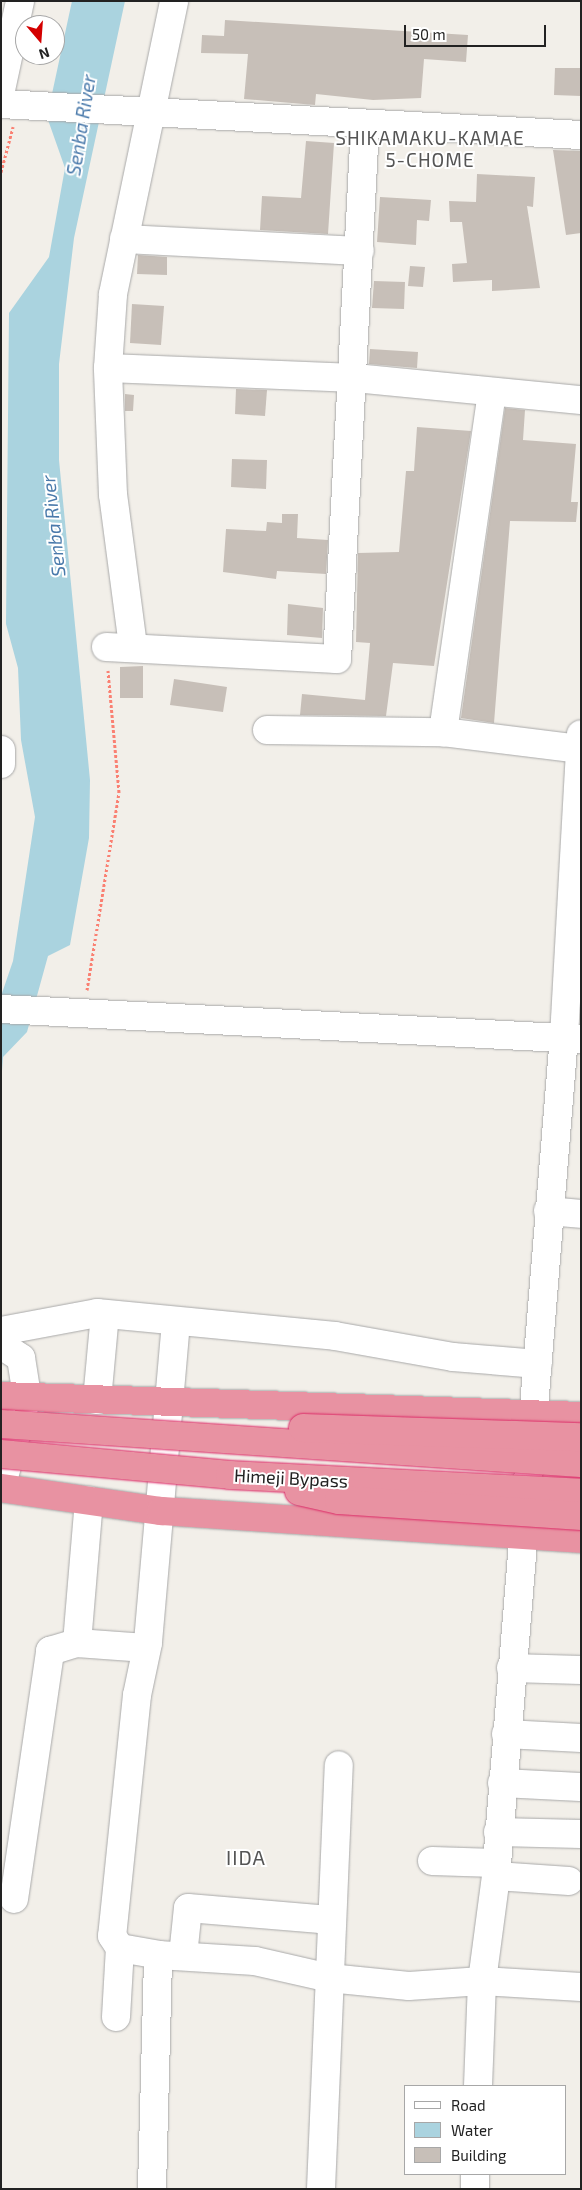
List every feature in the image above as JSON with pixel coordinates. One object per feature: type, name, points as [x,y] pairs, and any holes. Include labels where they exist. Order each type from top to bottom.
[{"type":"highway","points":[[14,1396],[581,1416]]},
{"type":"highway","name":"Himeji Bypass","points":[[1,1424],[581,1463]]},
{"type":"highway","points":[[37,1427],[279,1427],[581,1437]]},
{"type":"highway","name":"Himeji Bypass","points":[[1,1454],[230,1474],[581,1493]]},
{"type":"highway","points":[[230,1474],[339,1500],[581,1516]]},
{"type":"highway","points":[[1,1488],[161,1511],[522,1537],[581,1539]]},
{"type":"street","points":[[20,1],[7,100],[149,115],[581,136]]},
{"type":"street","points":[[133,646],[113,495],[108,368],[113,294],[174,1]]},
{"type":"street","points":[[106,647],[133,646],[337,660],[354,378],[365,126]]},
{"type":"street","points":[[124,238],[360,251]]},
{"type":"street","points":[[108,368],[354,378],[581,400]]},
{"type":"street","points":[[443,732],[492,392]]},
{"type":"street","points":[[267,730],[443,732],[580,742],[579,867],[573,1038],[548,1211],[538,1364],[511,1668],[496,1870],[482,1981],[478,2085]]},
{"type":"street","points":[[1,750],[1,764]]},
{"type":"street","points":[[1,1009],[573,1038]]},
{"type":"street","points":[[548,1211],[581,1214]]},
{"type":"street","points":[[1,1331],[105,1314],[335,1336],[453,1357],[538,1364]]},
{"type":"street","points":[[97,1400],[105,1314]]},
{"type":"street","points":[[116,2018],[120,1948],[112,1936],[137,1695],[146,1648],[161,1511],[176,1322]]},
{"type":"street","points":[[1,1345],[21,1358],[1,1488]]},
{"type":"street","points":[[77,1643],[88,1501]]},
{"type":"street","points":[[14,1899],[50,1650],[77,1643],[146,1648]]},
{"type":"street","points":[[511,1668],[581,1670]]},
{"type":"street","points":[[506,1734],[581,1738]]},
{"type":"street","points":[[321,2189],[339,1765]]},
{"type":"street","points":[[502,1783],[580,1787]]},
{"type":"street","points":[[498,1832],[581,1834]]},
{"type":"street","points":[[432,1861],[570,1881]]},
{"type":"street","points":[[152,2189],[170,1956],[188,1908],[318,1919]]},
{"type":"street","points":[[120,1948],[170,1956],[255,1961],[329,1978],[409,1986],[482,1981],[581,1987]]},
{"type":"street","points":[[475,2189],[476,2175]]},
{"type":"path","points":[[1,172],[7,100]]},
{"type":"path","points":[[82,1013],[119,792],[106,647]]},
{"type":"water","name":"Senba River","points":[[72,1],[125,1],[74,238],[59,364],[59,460],[90,780],[89,838],[70,945],[48,956],[27,1032],[3,1057],[1,1085],[1,996],[13,961],[35,817],[21,740],[18,668],[6,624],[9,313],[49,257],[65,168],[47,117],[58,65],[65,65],[65,33]]},
{"type":"building","points":[[225,20],[468,35],[466,62],[424,59],[421,98],[373,100],[316,94],[315,105],[244,99],[248,54],[201,53],[202,35],[224,36]]},
{"type":"building","points":[[555,68],[581,68],[581,96],[554,95]]},
{"type":"building","points":[[306,141],[334,143],[328,234],[260,230],[262,196],[301,198]]},
{"type":"building","points":[[553,150],[581,151],[581,233],[566,235]]},
{"type":"building","points":[[477,174],[535,177],[533,207],[527,206],[540,288],[492,291],[492,280],[453,282],[452,264],[467,263],[462,222],[450,222],[449,201],[476,202]]},
{"type":"building","points":[[380,197],[431,200],[429,221],[417,220],[416,245],[377,242]]},
{"type":"building","points":[[138,255],[167,257],[167,275],[137,274]]},
{"type":"building","points":[[410,266],[425,267],[423,287],[408,286]]},
{"type":"building","points":[[374,281],[405,282],[404,309],[372,308]]},
{"type":"building","points":[[132,304],[164,306],[161,345],[130,343]]},
{"type":"building","points":[[370,349],[418,352],[417,368],[369,364]]},
{"type":"building","points":[[236,389],[267,390],[265,416],[235,414]]},
{"type":"building","points":[[125,394],[134,395],[133,411],[125,411]]},
{"type":"building","points":[[505,408],[525,410],[523,440],[576,444],[571,502],[578,502],[576,522],[510,521],[494,723],[461,718]]},
{"type":"building","points":[[417,427],[471,431],[434,666],[393,663],[386,716],[300,715],[302,694],[365,700],[370,643],[356,642],[358,553],[399,552],[406,471],[414,471]]},
{"type":"building","points":[[232,459],[267,460],[266,489],[231,487]]},
{"type":"building","points":[[282,514],[298,514],[297,538],[328,540],[326,574],[277,571],[276,579],[223,572],[226,529],[266,531],[267,522],[282,523]]},
{"type":"building","points":[[288,604],[323,608],[322,638],[287,635]]},
{"type":"building","points":[[143,666],[143,698],[120,698],[120,667]]},
{"type":"building","points":[[174,679],[227,687],[223,712],[170,705]]},
{"type":"district","name":"SHIKAMAKU-KAMAE 5-CHOME","points":[[430,149]]},
{"type":"district","name":"IIDA","points":[[246,1857]]}]
